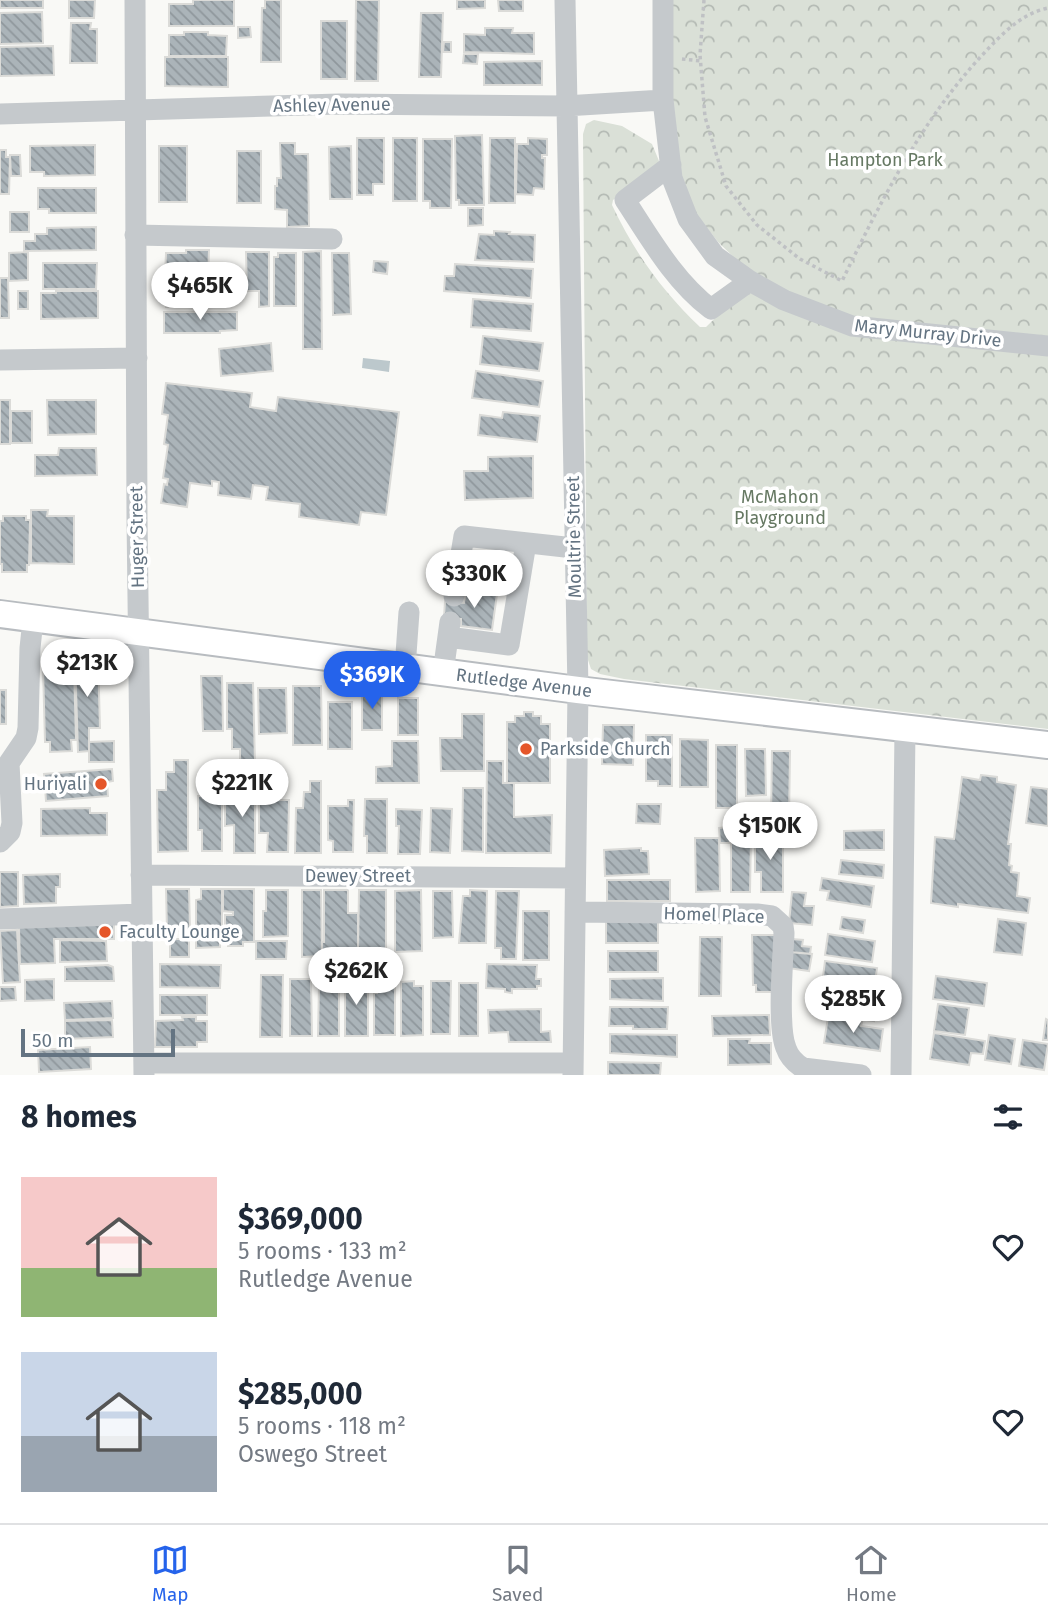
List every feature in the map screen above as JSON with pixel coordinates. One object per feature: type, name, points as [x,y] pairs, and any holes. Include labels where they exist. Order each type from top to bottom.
[{"type":"main road","name":"Rutledge Avenue","points":[[0,614],[578,690],[1048,745]]},
{"type":"street","name":"Huger Street","points":[[135,0],[138,633],[144,1069]]},
{"type":"street","name":"Moultrie Street","points":[[565,0],[578,690],[573,1069]]},
{"type":"street","name":"Mary Murray Drive","points":[[663,0],[663,100],[672,178],[688,219],[715,256],[783,300],[852,327],[1048,346]]},
{"type":"street","name":"Ashley Avenue","points":[[0,114],[339,104],[565,106],[663,100]]},
{"type":"street","points":[[671,165],[625,200],[653,243],[678,278],[711,309],[750,281]]},
{"type":"street","points":[[135,235],[332,239]]},
{"type":"street","points":[[0,360],[137,358]]},
{"type":"street","points":[[454,596],[464,536],[574,548]]},
{"type":"street","points":[[443,673],[449,629],[509,645],[526,543]]},
{"type":"street","points":[[405,668],[410,612]]},
{"type":"street","points":[[0,842],[10,832],[12,823],[9,763],[26,738],[28,728],[33,620]]},
{"type":"street","points":[[901,1075],[905,729]]},
{"type":"street","name":"Dewey Street","points":[[141,875],[575,878]]},
{"type":"street","name":"Homel Place","points":[[575,912],[772,916],[783,926],[784,933],[782,1032],[786,1048],[796,1064],[803,1068],[861,1075]]},
{"type":"street","points":[[0,919],[142,914]]},
{"type":"street","points":[[144,1069],[573,1069]]},
{"type":"path","points":[[704,0],[701,61],[705,117],[726,186],[757,225],[800,259],[842,281],[880,203],[918,137],[959,79],[1005,31],[1036,10],[1048,8]]},
{"type":"path","points":[[674,58],[701,61]]},
{"type":"green space","name":"Hampton Park","points":[[670,0],[1048,0],[1048,338],[853,318],[815,307],[745,268],[718,242],[697,215],[682,180],[670,100]]},
{"type":"green space","name":"McMahon Playground","points":[[594,120],[622,126],[652,144],[659,161],[655,172],[613,200],[612,205],[650,270],[700,327],[706,327],[740,294],[752,293],[813,321],[1048,352],[1048,729],[624,679],[600,674],[591,669],[587,657],[583,134],[586,124]]},
{"type":"water","points":[[363,358],[390,361],[389,372],[362,368]]},
{"type":"building","points":[[0,0],[43,0],[43,8],[0,8]]},
{"type":"building","points":[[69,0],[95,0],[94,18],[69,18]]},
{"type":"building","points":[[193,0],[234,0],[234,26],[169,26],[169,4],[193,4]]},
{"type":"building","points":[[265,0],[281,0],[281,62],[261,62],[262,8],[265,8]]},
{"type":"building","points":[[356,0],[379,0],[378,81],[355,81]]},
{"type":"building","points":[[457,0],[485,0],[485,8],[457,9]]},
{"type":"building","points":[[498,0],[523,0],[523,11],[499,11]]},
{"type":"building","points":[[42,12],[43,43],[0,44],[0,13]]},
{"type":"building","points":[[421,13],[443,13],[441,77],[419,77]]},
{"type":"building","points":[[321,21],[347,21],[347,79],[321,79]]},
{"type":"building","points":[[71,23],[91,23],[90,29],[97,29],[97,63],[70,63]]},
{"type":"building","points":[[238,27],[250,27],[251,37],[238,38]]},
{"type":"building","points":[[485,28],[513,28],[512,33],[534,33],[534,54],[464,52],[464,34],[485,35]]},
{"type":"building","points":[[184,32],[208,32],[208,35],[227,36],[226,56],[169,56],[169,35],[184,35]]},
{"type":"building","points":[[444,42],[451,42],[451,52],[443,52]]},
{"type":"building","points":[[53,46],[54,75],[0,76],[0,47]]},
{"type":"building","points":[[464,54],[478,54],[477,64],[463,63]]},
{"type":"building","points":[[165,57],[228,57],[228,87],[165,86]]},
{"type":"building","points":[[542,61],[542,85],[484,85],[484,62]]},
{"type":"building","points":[[482,135],[484,205],[459,205],[459,200],[456,200],[455,136]]},
{"type":"building","points":[[357,138],[384,138],[384,184],[373,184],[373,195],[357,195]]},
{"type":"building","points":[[393,138],[417,138],[417,201],[393,201]]},
{"type":"building","points":[[490,138],[515,138],[515,203],[489,203]]},
{"type":"building","points":[[528,138],[547,139],[547,155],[542,155],[542,158],[545,158],[544,189],[534,188],[533,195],[516,194],[517,144],[528,144]]},
{"type":"building","points":[[423,139],[452,139],[451,208],[430,208],[430,201],[423,201]]},
{"type":"building","points":[[280,143],[295,143],[295,154],[308,154],[309,226],[287,227],[287,210],[275,209],[275,186],[277,178],[281,178]]},
{"type":"building","points":[[95,145],[95,175],[44,176],[44,172],[30,172],[30,146]]},
{"type":"building","points":[[159,146],[187,146],[187,202],[159,202]]},
{"type":"building","points":[[351,146],[352,199],[330,199],[329,147]]},
{"type":"building","points":[[0,150],[6,150],[6,157],[10,157],[9,194],[0,194]]},
{"type":"building","points":[[237,151],[261,151],[261,203],[237,203]]},
{"type":"building","points":[[10,155],[20,155],[21,176],[11,176]]},
{"type":"building","points":[[38,188],[96,188],[96,213],[49,213],[49,209],[38,209]]},
{"type":"building","points":[[468,208],[483,208],[483,225],[468,226]]},
{"type":"building","points":[[10,212],[29,212],[29,232],[10,232]]},
{"type":"building","points":[[96,227],[96,250],[24,251],[24,241],[35,241],[35,234],[47,234],[47,228]]},
{"type":"building","points":[[494,231],[535,235],[534,262],[475,260],[479,234],[494,235]]},
{"type":"building","points":[[186,250],[209,250],[208,277],[165,277],[166,253],[186,253]]},
{"type":"building","points":[[321,251],[322,349],[303,349],[303,252]]},
{"type":"building","points":[[28,252],[28,280],[9,281],[9,253]]},
{"type":"building","points":[[246,252],[269,252],[269,306],[259,307],[259,291],[247,291]]},
{"type":"building","points":[[278,253],[296,253],[296,306],[274,306],[274,257],[278,257]]},
{"type":"building","points":[[332,253],[349,253],[351,314],[333,315]]},
{"type":"building","points":[[374,261],[388,262],[387,274],[373,272]]},
{"type":"building","points":[[43,263],[97,263],[96,289],[43,289]]},
{"type":"building","points":[[455,264],[533,269],[531,298],[444,291],[445,276],[454,276]]},
{"type":"building","points":[[0,278],[8,278],[9,318],[0,318]]},
{"type":"building","points":[[220,282],[220,306],[166,307],[166,286]]},
{"type":"building","points":[[18,291],[28,291],[28,309],[18,309]]},
{"type":"building","points":[[98,291],[98,318],[41,319],[41,293]]},
{"type":"building","points":[[473,299],[533,304],[531,331],[471,327]]},
{"type":"building","points":[[164,312],[237,312],[237,330],[220,333],[164,333]]},
{"type":"building","points":[[483,336],[543,343],[539,371],[480,364]]},
{"type":"building","points":[[271,343],[273,371],[221,376],[219,349]]},
{"type":"building","points":[[476,371],[543,381],[539,407],[472,398]]},
{"type":"building","points":[[166,383],[252,393],[250,407],[276,411],[278,397],[399,412],[386,515],[361,512],[359,525],[299,517],[300,504],[266,500],[268,487],[253,485],[251,499],[218,495],[219,482],[212,481],[212,486],[190,483],[187,507],[161,503],[164,484],[167,485],[168,479],[163,478],[168,445],[164,444],[168,415],[162,414]]},
{"type":"building","points":[[0,400],[10,400],[10,444],[0,444]]},
{"type":"building","points":[[47,400],[96,400],[96,434],[48,435]]},
{"type":"building","points":[[11,411],[32,411],[32,443],[11,443]]},
{"type":"building","points":[[503,412],[540,416],[537,442],[478,435],[480,415],[502,418]]},
{"type":"building","points":[[59,448],[96,448],[97,475],[35,476],[35,455],[58,455]]},
{"type":"building","points":[[533,456],[533,498],[465,500],[464,471],[488,471],[488,457]]},
{"type":"building","points":[[31,510],[48,510],[47,516],[74,516],[74,564],[31,563]]},
{"type":"building","points":[[3,516],[26,516],[26,520],[30,520],[27,572],[2,572],[0,521],[3,521]]},
{"type":"building","points":[[438,571],[446,572],[446,582],[437,582]]},
{"type":"building","points":[[466,590],[497,594],[492,630],[461,626],[461,619],[444,617],[445,601],[464,603]]},
{"type":"building","points":[[98,657],[100,728],[89,728],[89,751],[78,752],[75,658]]},
{"type":"building","points":[[74,667],[76,740],[71,740],[72,751],[50,752],[50,742],[45,742],[43,668]]},
{"type":"building","points":[[201,676],[222,676],[223,731],[203,731]]},
{"type":"building","points":[[227,683],[253,683],[255,763],[240,764],[240,749],[232,749],[232,729],[227,729]]},
{"type":"building","points":[[293,686],[321,686],[322,745],[293,745]]},
{"type":"building","points":[[258,688],[286,688],[287,733],[259,734]]},
{"type":"building","points":[[0,690],[6,690],[6,724],[0,724]]},
{"type":"building","points":[[362,693],[382,693],[382,730],[362,730]]},
{"type":"building","points":[[398,698],[418,698],[418,735],[398,735]]},
{"type":"building","points":[[328,702],[352,702],[352,749],[328,749]]},
{"type":"building","points":[[524,712],[541,716],[541,724],[550,724],[550,783],[507,783],[507,722],[515,722],[515,716],[524,716]]},
{"type":"building","points":[[462,714],[484,714],[484,771],[441,771],[440,738],[462,738]]},
{"type":"building","points":[[603,725],[634,725],[633,765],[602,764]]},
{"type":"building","points":[[646,735],[672,735],[672,786],[658,786],[658,781],[646,781]]},
{"type":"building","points":[[680,739],[708,740],[708,787],[680,787]]},
{"type":"building","points":[[114,741],[114,762],[89,762],[89,742]]},
{"type":"building","points":[[392,741],[418,741],[419,783],[376,783],[376,767],[392,766]]},
{"type":"building","points":[[716,745],[737,745],[737,808],[716,808]]},
{"type":"building","points":[[745,749],[765,749],[766,795],[746,796]]},
{"type":"building","points":[[772,751],[790,751],[789,821],[771,820]]},
{"type":"building","points":[[174,760],[188,760],[188,851],[158,852],[157,790],[166,790],[166,772],[174,772]]},
{"type":"building","points":[[487,761],[503,761],[503,783],[514,783],[514,817],[552,815],[551,853],[486,853]]},
{"type":"building","points":[[112,769],[113,781],[107,782],[108,796],[46,801],[44,774]]},
{"type":"building","points":[[981,775],[997,777],[997,782],[1016,785],[1008,844],[1011,844],[1009,865],[1012,866],[1011,872],[1019,873],[1017,896],[1030,898],[1028,913],[931,903],[935,837],[954,839],[962,777],[980,780]]},
{"type":"building","points":[[310,781],[321,781],[321,853],[295,853],[296,808],[303,808],[304,792],[310,792]]},
{"type":"building","points":[[1031,787],[1048,789],[1048,826],[1026,823]]},
{"type":"building","points":[[237,788],[255,788],[255,853],[234,853],[234,825],[225,826],[225,795],[237,796]]},
{"type":"building","points":[[463,788],[483,788],[483,852],[462,851]]},
{"type":"building","points":[[198,796],[222,796],[222,851],[202,851],[202,830],[198,830]]},
{"type":"building","points":[[365,799],[387,799],[387,853],[367,853],[367,836],[364,836]]},
{"type":"building","points":[[259,800],[289,800],[288,852],[267,852],[268,833],[259,833]]},
{"type":"building","points":[[348,800],[354,800],[353,852],[333,852],[333,841],[328,840],[328,806],[348,806]]},
{"type":"building","points":[[637,804],[661,804],[660,824],[636,823]]},
{"type":"building","points":[[90,808],[90,813],[107,813],[107,835],[41,836],[41,809]]},
{"type":"building","points":[[431,808],[452,809],[450,853],[430,852]]},
{"type":"building","points":[[396,809],[422,810],[420,854],[398,854],[399,826],[396,826]]},
{"type":"building","points":[[729,827],[730,843],[720,843],[719,828]]},
{"type":"building","points":[[884,830],[884,850],[844,850],[844,831]]},
{"type":"building","points":[[731,834],[751,834],[750,892],[731,892]]},
{"type":"building","points":[[755,835],[783,835],[783,892],[761,892],[761,872],[755,872]]},
{"type":"building","points":[[695,838],[719,838],[720,891],[696,892]]},
{"type":"building","points":[[641,848],[641,851],[648,851],[649,874],[605,876],[604,850]]},
{"type":"building","points":[[841,860],[884,865],[883,878],[839,874]]},
{"type":"building","points":[[0,872],[18,872],[18,906],[0,907]]},
{"type":"building","points":[[60,874],[60,887],[56,887],[56,903],[24,904],[23,875]]},
{"type":"building","points":[[822,878],[874,886],[871,907],[827,900],[829,891],[820,890]]},
{"type":"building","points":[[607,880],[670,880],[670,901],[607,901]]},
{"type":"building","points":[[166,889],[189,889],[190,930],[167,931]]},
{"type":"building","points":[[201,889],[222,889],[220,947],[196,948],[196,900],[201,899]]},
{"type":"building","points":[[223,889],[254,889],[254,942],[243,942],[243,946],[228,946],[228,942],[225,942],[225,915],[233,915],[233,912],[223,911]]},
{"type":"building","points":[[266,890],[288,890],[288,936],[263,937]]},
{"type":"building","points":[[302,890],[321,890],[322,956],[302,957]]},
{"type":"building","points":[[324,890],[348,890],[348,913],[358,913],[358,956],[322,956]]},
{"type":"building","points":[[359,890],[386,890],[386,952],[358,952]]},
{"type":"building","points":[[421,890],[422,951],[395,952],[395,891]]},
{"type":"building","points":[[470,890],[487,891],[486,943],[459,943],[463,896],[470,896]]},
{"type":"building","points":[[433,891],[452,891],[453,937],[433,938]]},
{"type":"building","points":[[496,891],[519,891],[516,959],[501,959],[501,948],[495,948]]},
{"type":"building","points":[[792,892],[806,893],[804,906],[814,906],[812,925],[789,923]]},
{"type":"building","points":[[523,911],[549,911],[549,960],[523,960]]},
{"type":"building","points":[[842,917],[865,920],[863,933],[840,929]]},
{"type":"building","points":[[998,919],[1026,923],[1022,955],[994,952]]},
{"type":"building","points":[[606,921],[658,922],[658,943],[606,943]]},
{"type":"building","points":[[114,924],[114,939],[54,939],[55,963],[20,964],[19,927]]},
{"type":"building","points":[[17,930],[20,982],[3,983],[0,931]]},
{"type":"building","points":[[828,934],[875,941],[872,962],[825,955]]},
{"type":"building","points":[[752,935],[777,935],[777,992],[756,992],[756,985],[753,985]]},
{"type":"building","points":[[700,937],[722,937],[721,996],[699,996]]},
{"type":"building","points":[[170,939],[189,939],[189,957],[170,957]]},
{"type":"building","points":[[792,939],[803,940],[802,946],[811,947],[810,954],[790,952]]},
{"type":"building","points":[[60,940],[106,941],[107,961],[60,962]]},
{"type":"building","points":[[256,941],[287,941],[286,959],[256,959]]},
{"type":"building","points":[[608,951],[658,951],[658,972],[608,972]]},
{"type":"building","points":[[790,952],[812,954],[809,971],[788,968]]},
{"type":"building","points":[[825,961],[877,968],[874,990],[822,984]]},
{"type":"building","points":[[160,964],[221,965],[220,988],[160,987]]},
{"type":"building","points":[[487,964],[537,965],[536,979],[541,979],[541,986],[537,986],[537,989],[512,989],[512,993],[505,992],[505,989],[486,988]]},
{"type":"building","points":[[65,967],[113,967],[114,981],[65,981]]},
{"type":"building","points":[[261,975],[283,975],[282,1037],[260,1037]]},
{"type":"building","points":[[345,976],[365,976],[365,985],[368,985],[368,1036],[345,1036]]},
{"type":"building","points":[[936,976],[987,983],[984,1006],[933,999]]},
{"type":"building","points":[[663,978],[663,1001],[610,999],[610,979]]},
{"type":"building","points":[[54,979],[54,1000],[25,1001],[25,980]]},
{"type":"building","points":[[290,979],[311,979],[312,1036],[290,1036]]},
{"type":"building","points":[[414,981],[414,986],[423,986],[423,1035],[401,1036],[401,982]]},
{"type":"building","points":[[431,981],[451,981],[450,1034],[431,1034]]},
{"type":"building","points":[[459,983],[478,983],[478,1036],[459,1036]]},
{"type":"building","points":[[319,984],[339,984],[339,1036],[318,1036]]},
{"type":"building","points":[[377,984],[395,984],[395,1035],[374,1035],[374,993],[377,993]]},
{"type":"building","points":[[0,987],[15,987],[16,1000],[0,1001]]},
{"type":"building","points":[[827,988],[857,992],[856,996],[877,998],[874,1021],[824,1014]]},
{"type":"building","points":[[160,995],[207,995],[207,1015],[160,1015]]},
{"type":"building","points":[[112,1001],[113,1018],[65,1020],[64,1003]]},
{"type":"building","points":[[938,1004],[969,1008],[965,1035],[934,1031]]},
{"type":"building","points":[[610,1007],[668,1007],[667,1029],[609,1026]]},
{"type":"building","points":[[541,1009],[541,1032],[550,1031],[551,1042],[509,1042],[508,1032],[489,1033],[488,1010]]},
{"type":"building","points":[[769,1015],[770,1035],[713,1036],[712,1016]]},
{"type":"building","points":[[182,1017],[196,1017],[196,1021],[207,1021],[207,1042],[197,1042],[197,1047],[155,1047],[156,1021],[183,1020]]},
{"type":"building","points":[[828,1017],[862,1022],[861,1026],[883,1029],[880,1051],[824,1043]]},
{"type":"building","points":[[1046,1019],[1048,1040],[1043,1040]]},
{"type":"building","points":[[112,1020],[113,1037],[65,1039],[65,1021]]},
{"type":"building","points":[[934,1033],[985,1041],[983,1054],[971,1053],[969,1065],[930,1059]]},
{"type":"building","points":[[610,1034],[677,1035],[677,1057],[610,1053]]},
{"type":"building","points":[[989,1035],[1015,1039],[1011,1064],[985,1060]]},
{"type":"building","points":[[728,1039],[771,1043],[771,1064],[728,1065]]},
{"type":"building","points":[[1023,1040],[1048,1044],[1044,1070],[1019,1066]]},
{"type":"building","points":[[90,1047],[91,1069],[39,1072],[38,1050]]},
{"type":"building","points":[[608,1062],[661,1063],[660,1075],[608,1075]]},
{"type":"place","name":"Parkside Church","points":[[526,749]]},
{"type":"place","name":"Huriyali","points":[[101,784]]},
{"type":"place","name":"Faculty Lounge","points":[[105,932]]}]
